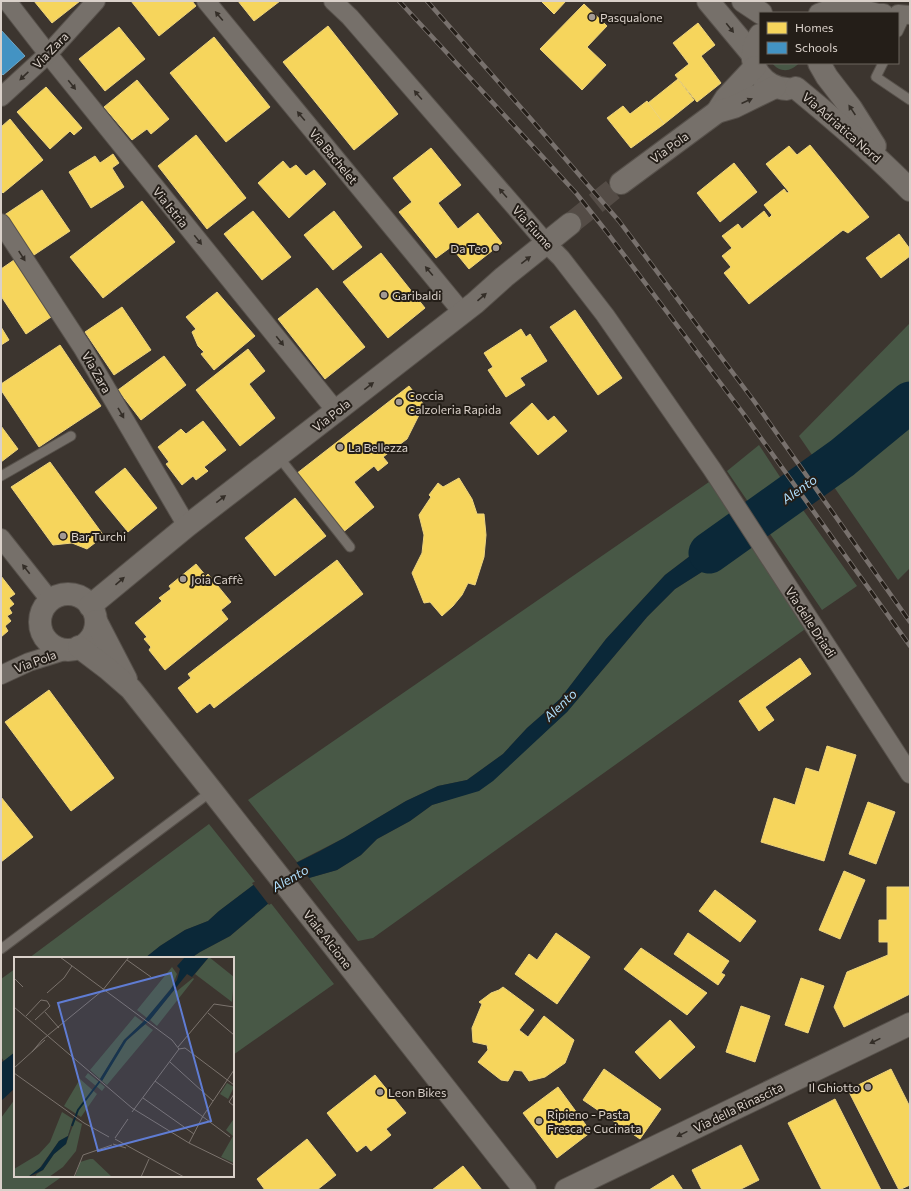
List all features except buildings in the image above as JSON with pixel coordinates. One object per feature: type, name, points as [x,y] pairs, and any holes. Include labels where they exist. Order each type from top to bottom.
[{"type":"street","name":"Via Istria","points":[[7,1],[336,412]]},
{"type":"street","name":"Via Zara","points":[[1,97],[48,54],[96,1]]},
{"type":"street","name":"Via Bachelet","points":[[206,1],[462,312]]},
{"type":"street","name":"Via Fiume","points":[[333,1],[350,17],[547,244],[561,258],[605,315],[712,469]]},
{"type":"street","name":"Via Adriatica Nord","points":[[708,1],[756,52],[760,76],[766,83],[786,88],[837,122],[888,167],[910,190]]},
{"type":"street","points":[[743,1],[760,12]]},
{"type":"street","points":[[821,12],[843,4],[873,12]]},
{"type":"street","name":"Via Pola","points":[[717,112],[756,52]]},
{"type":"street","name":"Via Pola","points":[[621,183],[717,112],[786,88],[804,84],[811,78],[819,64]]},
{"type":"street","name":"Via Adriatica Nord","points":[[820,64],[827,77],[851,108],[888,167]]},
{"type":"street","name":"Via Zara","points":[[1,223],[82,346],[187,526]]},
{"type":"street","name":"Via Pola","points":[[93,614],[187,526],[336,412],[570,224]]},
{"type":"street","name":"Via delle Driadi","points":[[712,469],[910,774]]},
{"type":"street","points":[[1,538],[50,600]]},
{"type":"street","points":[[67,594],[76,595],[84,599],[93,614],[95,629],[91,637],[86,643],[75,648],[62,649],[53,646],[42,632],[40,615],[44,606],[50,600],[58,596],[67,594]]},
{"type":"street","name":"Viale Alcione","points":[[93,614],[131,689]]},
{"type":"street","name":"Via Pola","points":[[1,675],[29,662],[75,648]]},
{"type":"street","name":"Viale Alcione","points":[[75,648],[108,669],[131,689],[524,1190]]},
{"type":"street","name":"Via della Rinascita","points":[[566,1190],[910,1024]]},
{"type":"lane","points":[[899,30],[905,15]]},
{"type":"lane","points":[[882,64],[876,77],[910,100]]},
{"type":"lane","points":[[1,476],[71,436]]},
{"type":"lane","points":[[278,456],[350,547]]},
{"type":"lane","points":[[1,949],[214,794]]},
{"type":"green space","points":[[773,64],[798,64],[789,70],[782,70]]},
{"type":"green space","points":[[910,323],[910,568],[898,580],[799,436]]},
{"type":"green space","points":[[759,445],[786,486],[857,586],[822,610],[727,471]]},
{"type":"green space","points":[[709,482],[736,521],[665,575],[606,639],[560,699],[527,728],[503,754],[467,780],[438,786],[406,801],[344,838],[297,862],[248,800]]},
{"type":"green space","points":[[748,540],[808,627],[373,938],[358,941],[309,878],[337,870],[361,855],[377,839],[410,821],[432,805],[453,798],[537,739],[567,712],[647,617],[675,589],[716,563]]},
{"type":"green space","points":[[209,824],[256,883],[208,921],[185,930],[146,957],[30,957]]},
{"type":"green space","points":[[270,902],[334,984],[234,1054],[234,957],[192,957],[230,936]]},
{"type":"green space","points":[[14,970],[14,1053],[4,1061],[1,1057],[1,979]]},
{"type":"green space","points":[[14,1100],[14,1177],[62,1177],[43,1190],[1,1190],[1,1118]]},
{"type":"water","points":[[786,486],[802,507],[780,516],[765,526],[754,510]]},
{"type":"water","points":[[736,521],[748,540],[716,563],[675,589],[647,617],[567,712],[493,781],[479,791],[432,805],[410,821],[377,839],[361,855],[337,870],[309,878],[270,902],[230,936],[192,957],[146,957],[185,930],[208,921],[256,883],[344,838],[406,801],[438,786],[467,780],[503,754],[527,728],[560,699],[606,639],[665,575]]},
{"type":"water","points":[[14,1053],[14,1089],[1,1101],[1,1063]]},
{"type":"pier","points":[[295,861],[310,879],[269,905],[252,883]]},
{"type":"waterway","name":"Alento","points":[[709,553],[842,458],[910,402]]},
{"type":"tunnel","points":[[570,224],[621,183]]},
{"type":"railway","points":[[399,1],[576,193],[743,413],[910,646]]},
{"type":"railway","points":[[427,1],[619,221],[754,401],[910,622]]},
{"type":"place","name":"Pasqualone","points":[[592,17]]},
{"type":"place","name":"Da Teo","points":[[496,248]]},
{"type":"place","name":"Garibaldi","points":[[384,295]]},
{"type":"place","name":"Coccia Calzoleria Rapida","points":[[399,402]]},
{"type":"place","name":"La Bellezza","points":[[340,447]]},
{"type":"place","name":"Bar Turchi","points":[[63,536]]},
{"type":"place","name":"Joia Caffè","points":[[183,579]]},
{"type":"place","name":"Il Ghiotto","points":[[868,1087]]},
{"type":"place","name":"Leon Bikes","points":[[380,1092]]},
{"type":"place","name":"Ripieno - Pasta Fresca e Cucinata","points":[[539,1121]]}]
